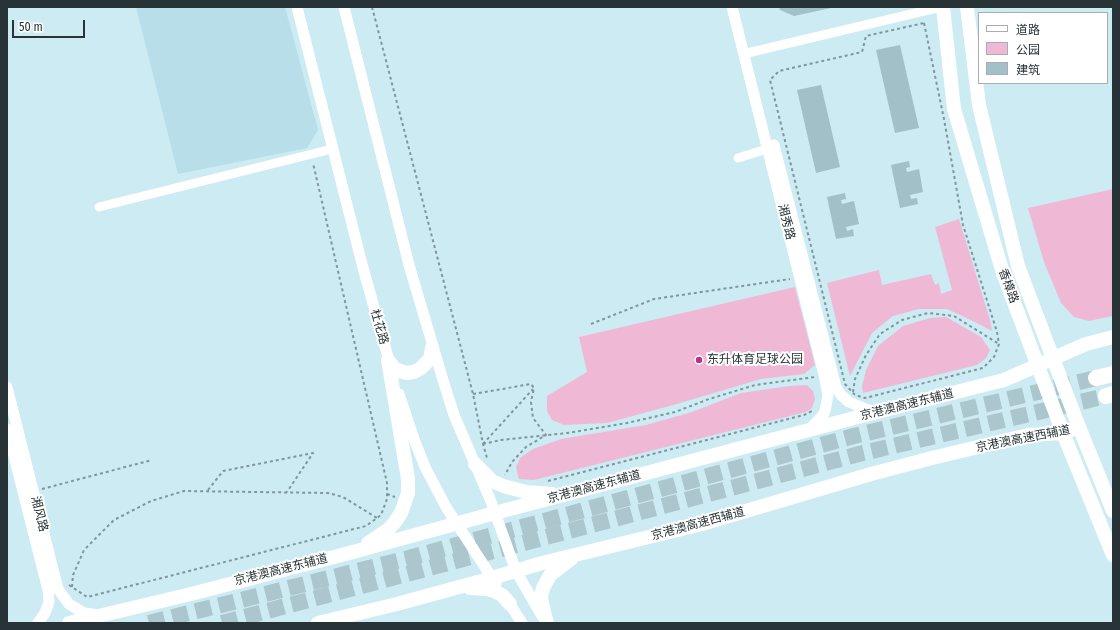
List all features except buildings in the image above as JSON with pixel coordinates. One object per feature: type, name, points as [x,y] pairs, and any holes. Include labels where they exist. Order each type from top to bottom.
[{"type":"highway","points":[[1096,378],[1113,374]]},
{"type":"main road","name":"香樟路","points":[[942,7],[954,109],[1003,273],[1063,433],[1113,555]]},
{"type":"main road","name":"香樟路","points":[[967,7],[980,105],[1018,266],[1078,427],[1113,511]]},
{"type":"main road","name":"京港澳高速东辅道","points":[[69,623],[353,552],[570,493],[1004,380],[1086,344],[1113,337]]},
{"type":"main road","points":[[388,360],[394,368],[400,371],[407,373],[414,372],[426,364],[430,358],[432,348]]},
{"type":"main road","points":[[353,552],[389,529],[401,513],[408,493],[408,479],[388,360]]},
{"type":"main road","name":"京港澳高速西辅道","points":[[318,623],[397,604],[516,571],[702,524],[871,474],[932,458],[1028,435],[1063,433],[1078,427]]},
{"type":"main road","points":[[475,464],[492,481],[514,490],[540,493],[570,493]]},
{"type":"main road","points":[[547,623],[543,614],[541,600],[545,584],[550,575],[557,569],[581,554]]},
{"type":"main road","points":[[448,590],[472,588],[488,589],[502,595],[510,604]]},
{"type":"street","name":"杜花路","points":[[296,7],[367,285],[388,360],[414,439],[425,467],[446,507],[522,623]]},
{"type":"street","points":[[344,7],[407,257],[432,348],[454,415],[495,513],[516,571],[527,592],[547,623]]},
{"type":"street","name":"湘秀路","points":[[732,7],[747,53],[836,387],[841,395],[849,402],[877,412]]},
{"type":"street","name":"湘秀路","points":[[739,7],[767,149],[800,277],[820,376],[828,395],[824,414],[807,431]]},
{"type":"street","points":[[747,53],[942,7]]},
{"type":"street","points":[[99,207],[332,149]]},
{"type":"street","points":[[738,158],[767,149]]},
{"type":"street","name":"湘风路","points":[[7,387],[58,589],[69,604],[84,613],[101,615]]},
{"type":"street","name":"湘风路","points":[[7,429],[48,590],[49,602],[45,613],[38,623]]},
{"type":"path","points":[[372,7],[473,394],[485,456],[489,461]]},
{"type":"path","points":[[924,23],[944,119],[963,225],[997,332],[999,344],[994,357],[983,368],[865,398],[855,395],[853,392],[845,384],[770,80],[779,71],[862,52],[866,36],[924,23]]},
{"type":"path","points":[[67,584],[87,597],[366,526],[381,515],[387,499],[387,483],[311,154]]},
{"type":"path","points":[[591,324],[654,299],[800,277]]},
{"type":"path","points":[[853,392],[857,373],[866,355],[880,334],[902,320],[928,313],[954,316],[999,344]]},
{"type":"path","points":[[813,370],[820,376]]},
{"type":"path","points":[[483,444],[501,440],[628,423],[675,412],[709,399],[755,385],[820,376]]},
{"type":"path","points":[[473,394],[531,384],[534,388]]},
{"type":"path","points":[[534,388],[532,402],[533,418],[546,435]]},
{"type":"path","points":[[483,444],[534,388]]},
{"type":"path","points":[[546,482],[804,415],[817,408]]},
{"type":"path","points":[[501,473],[506,476],[512,462],[526,447],[546,435]]},
{"type":"path","points":[[208,490],[223,471],[313,453],[287,492]]},
{"type":"path","points":[[39,490],[152,460]]},
{"type":"path","points":[[72,587],[73,575],[84,550],[114,520],[151,501],[184,491],[208,490],[328,493],[343,497],[377,518]]},
{"type":"path","points":[[387,494],[398,499]]},
{"type":"shaded area","points":[[136,7],[285,7],[318,130],[307,148],[178,174]]},
{"type":"green space","points":[[1113,189],[1113,316],[1089,321],[1074,317],[1061,303],[1044,262],[1028,208]]},
{"type":"green space","points":[[959,219],[992,331],[947,309],[919,309],[893,316],[872,333],[850,376],[827,283],[879,270],[882,285],[931,274],[935,285],[939,283],[941,294],[952,290],[935,227]]},
{"type":"green space","name":"东升体育足球公园","points":[[795,287],[815,365],[804,374],[761,379],[607,423],[564,425],[552,420],[547,411],[547,396],[587,372],[579,337]]},
{"type":"green space","points":[[946,317],[981,337],[990,350],[986,358],[977,365],[863,393],[862,386],[866,370],[878,346],[903,326],[930,318]]},
{"type":"green space","points":[[807,385],[813,391],[815,399],[812,408],[806,412],[534,480],[519,479],[516,467],[520,458],[533,449],[561,439],[646,425],[692,412],[741,393]]},
{"type":"tunnel","points":[[149,623],[409,558],[854,436],[1096,378]]},
{"type":"tunnel","points":[[222,623],[863,453],[1106,396]]},
{"type":"place","name":"东升体育足球公园","points":[[699,360]]}]
